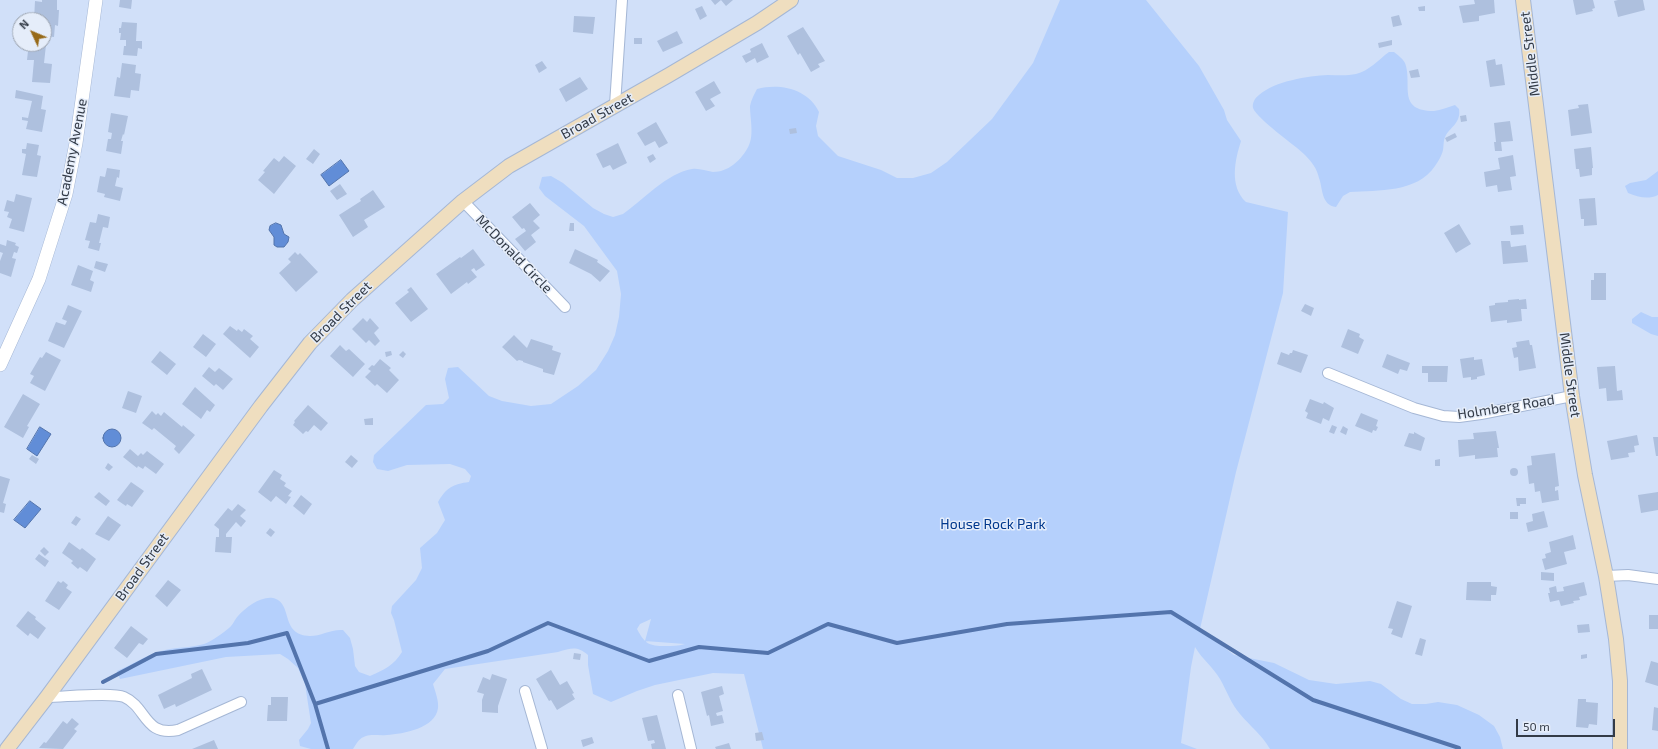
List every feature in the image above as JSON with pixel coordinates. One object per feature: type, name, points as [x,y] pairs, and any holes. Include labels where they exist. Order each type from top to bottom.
[{"type":"main road","name":"Broad Street","points":[[7,749],[296,360],[321,332],[357,296],[463,201],[509,166],[727,41],[791,0]]},
{"type":"main road","name":"Middle Street","points":[[1523,0],[1572,396],[1586,481],[1606,576],[1616,639],[1620,681],[1620,749]]},
{"type":"street","name":"Academy Avenue","points":[[2,357],[39,279],[66,194],[76,143],[96,0]]},
{"type":"street","points":[[614,106],[622,0]]},
{"type":"street","name":"McDonald Circle","points":[[463,201],[565,307]]},
{"type":"street","name":"Holmberg Road","points":[[1328,373],[1414,408],[1443,416],[1459,417],[1481,414],[1572,396]]},
{"type":"street","points":[[1606,576],[1628,575],[1658,579]]},
{"type":"street","points":[[525,691],[542,749]]},
{"type":"street","points":[[678,695],[691,749]]},
{"type":"street","points":[[47,697],[122,696],[133,704],[147,722],[162,731],[170,732],[178,730],[241,702]]},
{"type":"green space","name":"House Rock Park","points":[[1060,0],[1146,0],[1199,66],[1224,110],[1227,120],[1241,141],[1235,164],[1235,181],[1241,196],[1246,202],[1288,212],[1283,293],[1236,472],[1200,629],[1234,655],[1274,663],[1309,680],[1336,684],[1370,681],[1381,684],[1401,699],[1412,704],[1438,702],[1457,705],[1479,715],[1494,726],[1500,737],[1503,749],[1270,749],[1260,735],[1237,710],[1217,675],[1195,647],[1181,743],[1197,749],[763,749],[744,674],[713,673],[655,685],[611,702],[593,694],[588,665],[588,655],[577,649],[445,669],[433,684],[437,696],[438,708],[436,715],[431,721],[418,729],[410,731],[366,736],[360,739],[353,749],[311,749],[300,746],[299,740],[311,723],[305,684],[298,668],[280,654],[226,657],[120,679],[117,671],[150,655],[166,650],[204,644],[210,641],[230,627],[238,616],[249,606],[259,600],[268,598],[273,598],[279,601],[283,606],[290,625],[300,634],[314,636],[343,630],[350,638],[355,666],[359,672],[370,676],[388,667],[399,657],[402,652],[391,613],[392,606],[416,580],[422,568],[420,548],[437,533],[445,520],[438,502],[447,490],[459,484],[469,482],[471,476],[465,469],[450,464],[407,465],[388,471],[377,469],[373,462],[374,455],[426,405],[443,404],[449,398],[445,379],[448,368],[458,367],[489,396],[502,401],[531,406],[551,404],[578,386],[596,370],[608,351],[615,335],[619,317],[621,294],[617,271],[584,226],[545,196],[539,188],[542,177],[551,176],[563,183],[593,208],[604,214],[613,217],[623,214],[664,181],[673,176],[692,169],[718,172],[729,168],[737,162],[747,149],[751,139],[752,128],[750,106],[757,89],[775,87],[801,93],[814,104],[819,112],[816,126],[818,136],[838,156],[881,170],[897,178],[913,178],[931,173],[947,162],[992,119],[1033,63]],"holes":[[[651,619],[645,641],[637,629],[640,624]],[[645,641],[685,644],[660,646],[651,645]]]},
{"type":"green space","points":[[1389,52],[1394,52],[1405,63],[1407,71],[1408,95],[1410,101],[1415,106],[1422,110],[1434,111],[1455,105],[1459,109],[1459,117],[1456,124],[1445,137],[1440,158],[1427,175],[1408,186],[1384,190],[1350,192],[1343,196],[1336,207],[1331,206],[1323,196],[1316,169],[1312,163],[1300,150],[1256,113],[1253,108],[1253,102],[1266,90],[1292,80],[1328,75],[1349,75],[1361,73]]},
{"type":"green space","points":[[1658,171],[1658,195],[1654,197],[1643,197],[1628,193],[1625,186],[1630,183],[1646,180]]},
{"type":"green space","points":[[1641,312],[1652,317],[1658,317],[1658,336],[1651,334],[1632,323],[1632,319]]},
{"type":"water","points":[[341,160],[349,171],[329,186],[321,175]]},
{"type":"water","points":[[276,223],[281,225],[284,234],[289,237],[288,242],[284,247],[277,247],[274,245],[274,237],[269,230],[270,226]]},
{"type":"water","points":[[40,427],[51,434],[37,456],[27,449]]},
{"type":"water","points":[[112,429],[118,432],[121,438],[118,444],[112,447],[106,444],[103,438],[106,432]]},
{"type":"water","points":[[30,501],[41,509],[25,528],[14,520]]},
{"type":"building","points":[[42,0],[57,0],[57,10],[59,10],[58,26],[55,25],[54,37],[52,37],[52,12],[34,12],[35,1],[42,2]]},
{"type":"building","points":[[120,0],[132,0],[131,9],[119,7]]},
{"type":"building","points":[[711,0],[721,0],[715,5]]},
{"type":"building","points":[[721,0],[733,0],[726,6]]},
{"type":"building","points":[[1474,0],[1494,0],[1495,13],[1479,16],[1479,21],[1463,23],[1459,6],[1475,4]]},
{"type":"building","points":[[1573,0],[1593,0],[1595,8],[1592,9],[1593,11],[1576,15]]},
{"type":"building","points":[[1643,0],[1645,10],[1618,17],[1614,1]]},
{"type":"building","points":[[702,6],[707,16],[700,20],[695,9]]},
{"type":"building","points":[[1425,6],[1425,11],[1419,11],[1418,7]]},
{"type":"building","points":[[1399,15],[1402,25],[1393,27],[1391,17]]},
{"type":"building","points":[[574,16],[595,17],[593,34],[573,32]]},
{"type":"building","points":[[122,22],[137,23],[136,41],[142,41],[142,49],[138,48],[137,56],[123,55],[126,40],[120,40],[121,33],[119,33],[119,28],[121,28]]},
{"type":"building","points":[[803,27],[825,61],[818,64],[820,67],[811,72],[800,53],[798,55],[787,36]]},
{"type":"building","points":[[677,31],[683,43],[663,52],[657,41]]},
{"type":"building","points":[[634,38],[642,38],[642,44],[634,44]]},
{"type":"building","points":[[1392,40],[1392,45],[1379,48],[1378,43]]},
{"type":"building","points":[[762,43],[769,57],[757,63],[755,58],[746,63],[742,56],[751,52],[750,49]]},
{"type":"building","points":[[28,52],[45,52],[44,63],[52,64],[50,83],[32,82],[34,60],[27,60]]},
{"type":"building","points":[[1495,59],[1496,65],[1502,64],[1505,85],[1490,87],[1486,61]]},
{"type":"building","points":[[542,61],[547,68],[539,73],[535,65]]},
{"type":"building","points":[[122,63],[136,65],[135,73],[141,74],[139,91],[131,90],[130,98],[114,96],[117,77],[120,78]]},
{"type":"building","points":[[1418,69],[1420,77],[1411,78],[1409,71]]},
{"type":"building","points":[[580,77],[588,89],[566,102],[559,89]]},
{"type":"building","points":[[714,81],[721,93],[710,99],[715,106],[706,111],[695,92]]},
{"type":"building","points":[[16,90],[43,96],[41,109],[46,110],[42,132],[26,129],[28,121],[22,120],[22,117],[28,118],[32,101],[15,98]]},
{"type":"building","points":[[1588,104],[1592,133],[1571,136],[1568,110],[1579,108],[1578,105]]},
{"type":"building","points":[[111,113],[128,116],[124,135],[123,134],[121,141],[123,141],[121,154],[106,151],[108,139],[111,139],[112,133],[108,132]]},
{"type":"building","points":[[1466,115],[1467,121],[1461,122],[1460,116]]},
{"type":"building","points":[[1510,121],[1513,141],[1501,142],[1502,151],[1495,151],[1494,142],[1496,142],[1494,123]]},
{"type":"building","points":[[656,122],[668,143],[659,148],[655,141],[645,146],[637,133]]},
{"type":"building","points":[[796,128],[797,133],[790,134],[789,129]]},
{"type":"building","points":[[1455,133],[1457,137],[1447,142],[1445,138]]},
{"type":"building","points":[[27,143],[39,145],[37,155],[41,156],[37,177],[22,175],[26,154],[22,153],[22,149],[26,149]]},
{"type":"building","points":[[618,143],[627,163],[613,170],[610,165],[603,168],[596,154]]},
{"type":"building","points":[[1591,147],[1593,168],[1592,175],[1580,177],[1579,169],[1576,169],[1574,149]]},
{"type":"building","points":[[314,149],[320,154],[313,164],[306,159]]},
{"type":"building","points":[[653,154],[656,159],[650,163],[647,157]]},
{"type":"building","points":[[1513,155],[1516,176],[1510,177],[1512,190],[1498,192],[1497,185],[1486,187],[1484,172],[1500,169],[1498,158]]},
{"type":"building","points":[[284,156],[296,166],[274,194],[258,180],[265,172],[263,171],[274,158],[279,162]]},
{"type":"building","points":[[107,168],[120,170],[119,178],[117,177],[115,186],[123,188],[120,201],[104,197],[105,194],[97,192],[100,176],[105,177]]},
{"type":"building","points":[[340,184],[347,194],[337,200],[330,191]]},
{"type":"building","points":[[373,190],[385,207],[364,220],[368,227],[353,237],[339,215],[361,201],[360,199]]},
{"type":"building","points":[[16,194],[32,198],[24,232],[9,228],[12,219],[7,217],[9,212],[4,211],[7,200],[14,202]]},
{"type":"building","points":[[1595,198],[1597,225],[1584,226],[1584,219],[1581,219],[1579,199]]},
{"type":"building","points":[[530,203],[540,215],[533,221],[540,228],[531,235],[536,242],[525,251],[515,239],[526,231],[524,228],[522,229],[512,217]]},
{"type":"building","points":[[98,214],[110,217],[108,228],[103,227],[99,243],[101,243],[99,251],[88,248],[90,241],[85,240],[90,222],[96,223]]},
{"type":"building","points":[[570,223],[574,223],[574,231],[569,231]]},
{"type":"building","points":[[1459,224],[1471,244],[1456,253],[1444,233]]},
{"type":"building","points":[[1523,225],[1524,234],[1511,235],[1510,226]]},
{"type":"building","points":[[7,240],[16,243],[15,245],[19,247],[17,253],[14,252],[12,258],[16,259],[11,277],[0,273],[0,261],[3,253],[0,252],[0,244],[6,246]]},
{"type":"building","points":[[1501,241],[1510,241],[1511,247],[1526,245],[1528,262],[1503,264]]},
{"type":"building","points":[[473,249],[485,265],[476,271],[474,268],[471,270],[477,277],[468,284],[467,282],[451,294],[436,274]]},
{"type":"building","points":[[575,249],[598,260],[597,262],[610,271],[600,282],[591,274],[569,263]]},
{"type":"building","points":[[295,252],[298,255],[300,253],[318,272],[296,292],[279,273],[291,262],[288,259]]},
{"type":"building","points":[[96,261],[108,264],[105,272],[94,268]]},
{"type":"building","points":[[78,265],[93,271],[90,280],[94,282],[91,292],[71,285]]},
{"type":"building","points":[[1594,273],[1606,273],[1606,300],[1591,300],[1591,280],[1594,280]]},
{"type":"building","points":[[411,287],[428,309],[411,322],[395,303],[409,292],[407,290]]},
{"type":"building","points":[[1526,299],[1527,309],[1521,309],[1522,321],[1507,323],[1507,320],[1491,322],[1489,306],[1495,305],[1495,303]]},
{"type":"building","points":[[1305,304],[1314,308],[1311,316],[1301,311]]},
{"type":"building","points":[[68,305],[82,311],[64,348],[48,341],[56,322],[65,325],[67,321],[62,319]]},
{"type":"building","points":[[363,318],[367,322],[370,318],[379,328],[374,333],[380,341],[375,346],[369,340],[366,343],[352,329]]},
{"type":"building","points":[[230,326],[237,331],[238,329],[242,332],[244,329],[253,336],[250,339],[259,347],[250,358],[223,334]]},
{"type":"building","points":[[1348,329],[1360,334],[1359,337],[1364,340],[1358,354],[1341,347]]},
{"type":"building","points":[[203,334],[216,344],[206,357],[193,347]]},
{"type":"building","points":[[514,335],[527,348],[531,339],[553,346],[552,350],[561,353],[554,375],[543,372],[543,369],[523,361],[517,361],[502,347]]},
{"type":"building","points":[[1529,340],[1530,345],[1532,345],[1536,368],[1519,371],[1518,357],[1514,358],[1512,348],[1517,347],[1516,342]]},
{"type":"building","points":[[340,345],[346,351],[349,349],[365,364],[353,377],[330,356]]},
{"type":"building","points":[[1293,350],[1308,355],[1301,373],[1277,364],[1281,352],[1289,355]]},
{"type":"building","points":[[160,351],[176,364],[167,375],[151,362]]},
{"type":"building","points":[[391,351],[392,355],[386,357],[385,352]]},
{"type":"building","points":[[403,351],[406,354],[403,358],[399,355]]},
{"type":"building","points":[[46,352],[61,360],[45,391],[30,383],[34,376],[30,374],[40,357],[42,358]]},
{"type":"building","points":[[1387,354],[1410,363],[1407,371],[1400,369],[1398,374],[1382,367]]},
{"type":"building","points":[[1474,357],[1474,360],[1482,359],[1485,375],[1471,380],[1471,377],[1463,378],[1460,359]]},
{"type":"building","points":[[380,359],[391,368],[389,370],[399,380],[387,393],[377,384],[375,386],[365,377],[371,371],[368,369],[372,365],[374,366]]},
{"type":"building","points":[[1422,366],[1448,366],[1447,382],[1428,382],[1428,373],[1422,373]]},
{"type":"building","points":[[1615,366],[1617,391],[1622,390],[1623,400],[1607,401],[1606,388],[1599,389],[1597,367]]},
{"type":"building","points":[[209,367],[215,372],[219,368],[233,379],[223,390],[216,384],[214,386],[202,376]]},
{"type":"building","points":[[195,387],[215,405],[210,412],[207,410],[201,419],[182,404]]},
{"type":"building","points":[[128,391],[142,396],[136,413],[122,408]]},
{"type":"building","points":[[23,394],[40,404],[27,426],[29,427],[23,438],[4,427]]},
{"type":"building","points":[[1310,399],[1323,404],[1324,402],[1334,408],[1329,421],[1323,418],[1321,424],[1306,418],[1308,413],[1305,411]]},
{"type":"building","points":[[308,405],[328,423],[321,431],[314,425],[308,432],[306,431],[303,434],[293,425],[295,422],[294,421]]},
{"type":"building","points":[[152,411],[156,415],[158,413],[161,416],[164,412],[182,427],[183,425],[195,435],[179,454],[174,449],[176,446],[154,428],[152,430],[142,423]]},
{"type":"building","points":[[1361,413],[1378,420],[1376,426],[1378,427],[1376,431],[1373,430],[1372,433],[1355,426]]},
{"type":"building","points":[[373,418],[373,425],[365,425],[364,419]]},
{"type":"building","points":[[1332,425],[1337,427],[1334,434],[1329,432]]},
{"type":"building","points":[[1343,426],[1348,429],[1346,435],[1340,432]]},
{"type":"building","points":[[1496,431],[1499,448],[1497,448],[1498,457],[1475,459],[1475,455],[1459,457],[1458,440],[1474,439],[1473,433]]},
{"type":"building","points":[[1414,432],[1425,438],[1421,451],[1404,446],[1409,433],[1414,434]]},
{"type":"building","points":[[1637,435],[1639,445],[1634,446],[1635,452],[1628,453],[1629,457],[1611,460],[1607,441]]},
{"type":"building","points":[[1653,437],[1658,437],[1658,456],[1656,456]]},
{"type":"building","points":[[130,449],[138,456],[141,453],[143,455],[147,451],[164,464],[156,474],[145,466],[143,469],[138,466],[137,468],[123,457]]},
{"type":"building","points":[[1555,453],[1559,486],[1555,487],[1555,491],[1558,490],[1559,500],[1542,503],[1540,491],[1535,492],[1534,483],[1529,484],[1527,466],[1532,465],[1531,456]]},
{"type":"building","points":[[32,455],[39,459],[36,464],[29,459]]},
{"type":"building","points":[[351,455],[358,461],[352,468],[345,462]]},
{"type":"building","points":[[1440,459],[1440,466],[1435,466],[1435,460]]},
{"type":"building","points":[[108,463],[113,467],[109,471],[105,468]]},
{"type":"building","points":[[1514,468],[1517,469],[1517,475],[1514,476],[1511,475],[1510,472],[1511,469]]},
{"type":"building","points":[[274,470],[282,475],[280,479],[286,483],[284,486],[292,491],[288,496],[291,497],[286,504],[276,496],[271,502],[258,492]]},
{"type":"building","points":[[0,476],[10,479],[3,503],[6,504],[4,513],[0,512]]},
{"type":"building","points":[[131,482],[144,491],[132,507],[127,504],[126,506],[117,500]]},
{"type":"building","points":[[99,492],[110,501],[106,506],[94,497]]},
{"type":"building","points":[[1658,492],[1658,510],[1641,513],[1638,495]]},
{"type":"building","points":[[301,495],[312,504],[304,515],[293,506]]},
{"type":"building","points":[[1516,498],[1526,498],[1526,504],[1520,504],[1520,506],[1517,506]]},
{"type":"building","points":[[238,504],[246,510],[240,516],[246,521],[241,527],[236,522],[226,534],[226,537],[232,537],[231,553],[215,552],[216,537],[219,537],[219,529],[214,525],[228,508],[232,511]]},
{"type":"building","points":[[1544,511],[1548,527],[1528,532],[1526,523],[1533,521],[1532,514]]},
{"type":"building","points":[[1510,512],[1518,512],[1518,519],[1510,519]]},
{"type":"building","points":[[76,516],[81,519],[76,526],[71,523]]},
{"type":"building","points":[[108,516],[121,525],[109,541],[95,534]]},
{"type":"building","points":[[270,528],[275,532],[271,537],[266,533]]},
{"type":"building","points":[[1573,535],[1576,549],[1564,552],[1567,564],[1545,570],[1542,559],[1546,558],[1545,554],[1551,552],[1549,542]]},
{"type":"building","points":[[69,542],[80,550],[82,548],[96,559],[87,572],[80,567],[78,569],[71,563],[73,561],[62,553]]},
{"type":"building","points":[[44,547],[49,552],[45,556],[40,551]]},
{"type":"building","points":[[39,554],[49,561],[45,567],[35,559]]},
{"type":"building","points":[[1541,572],[1554,573],[1554,581],[1541,580]]},
{"type":"building","points":[[168,580],[181,590],[167,607],[155,596]]},
{"type":"building","points":[[58,581],[61,583],[63,581],[68,585],[66,588],[72,592],[59,610],[45,601]]},
{"type":"building","points":[[1467,582],[1491,582],[1491,586],[1497,587],[1496,595],[1491,595],[1491,601],[1466,600]]},
{"type":"building","points":[[1584,582],[1587,595],[1579,597],[1580,600],[1561,606],[1559,600],[1550,602],[1548,593],[1550,593],[1549,588],[1556,586],[1557,592],[1564,591],[1563,587]]},
{"type":"building","points":[[1397,601],[1412,606],[1402,638],[1391,634],[1393,629],[1388,628]]},
{"type":"building","points":[[28,611],[46,628],[38,639],[30,633],[28,636],[16,626]]},
{"type":"building","points":[[1649,615],[1658,615],[1658,629],[1649,629]]},
{"type":"building","points":[[1589,624],[1590,632],[1578,633],[1577,625]]},
{"type":"building","points":[[131,626],[148,639],[143,645],[139,643],[127,658],[114,648]]},
{"type":"building","points":[[1420,638],[1426,640],[1422,656],[1415,654]]},
{"type":"building","points":[[574,653],[581,654],[580,660],[573,659]]},
{"type":"building","points":[[1587,654],[1587,658],[1581,659],[1581,655]]},
{"type":"building","points":[[1651,661],[1658,663],[1658,686],[1645,682]]},
{"type":"building","points":[[202,669],[212,690],[176,707],[175,704],[164,709],[158,695],[192,678],[191,674]]},
{"type":"building","points":[[551,670],[560,685],[567,681],[574,693],[572,694],[575,699],[557,710],[551,700],[549,701],[536,679]]},
{"type":"building","points":[[492,674],[507,679],[498,706],[498,713],[482,712],[482,700],[484,694],[477,692],[483,677],[490,680]]},
{"type":"building","points":[[722,686],[724,694],[719,696],[723,711],[716,713],[717,716],[722,715],[724,723],[711,726],[701,692]]},
{"type":"building","points":[[271,697],[288,697],[287,721],[267,721],[268,705],[271,705]]},
{"type":"building","points":[[1578,699],[1586,699],[1586,702],[1598,703],[1597,725],[1589,724],[1588,728],[1576,727]]},
{"type":"building","points":[[1654,707],[1658,708],[1658,731],[1652,730]]},
{"type":"building","points":[[657,715],[666,749],[652,749],[651,744],[655,743],[654,740],[648,741],[642,718]]},
{"type":"building","points":[[72,718],[79,724],[74,729],[77,731],[63,749],[39,748],[44,742],[46,743],[63,721],[67,724]]},
{"type":"building","points":[[762,732],[764,740],[756,741],[755,733]]},
{"type":"building","points":[[592,737],[594,743],[583,747],[581,740]]},
{"type":"building","points":[[214,740],[218,749],[192,749]]},
{"type":"building","points":[[729,743],[731,749],[716,749],[715,747]]},
{"type":"waterway","points":[[315,704],[488,651],[548,623],[649,661],[699,647],[768,653],[828,624],[897,643],[1007,624],[1171,612],[1313,700],[1459,748]]},
{"type":"waterway","points":[[103,682],[156,654],[248,643],[287,633],[315,704],[328,749]]}]
